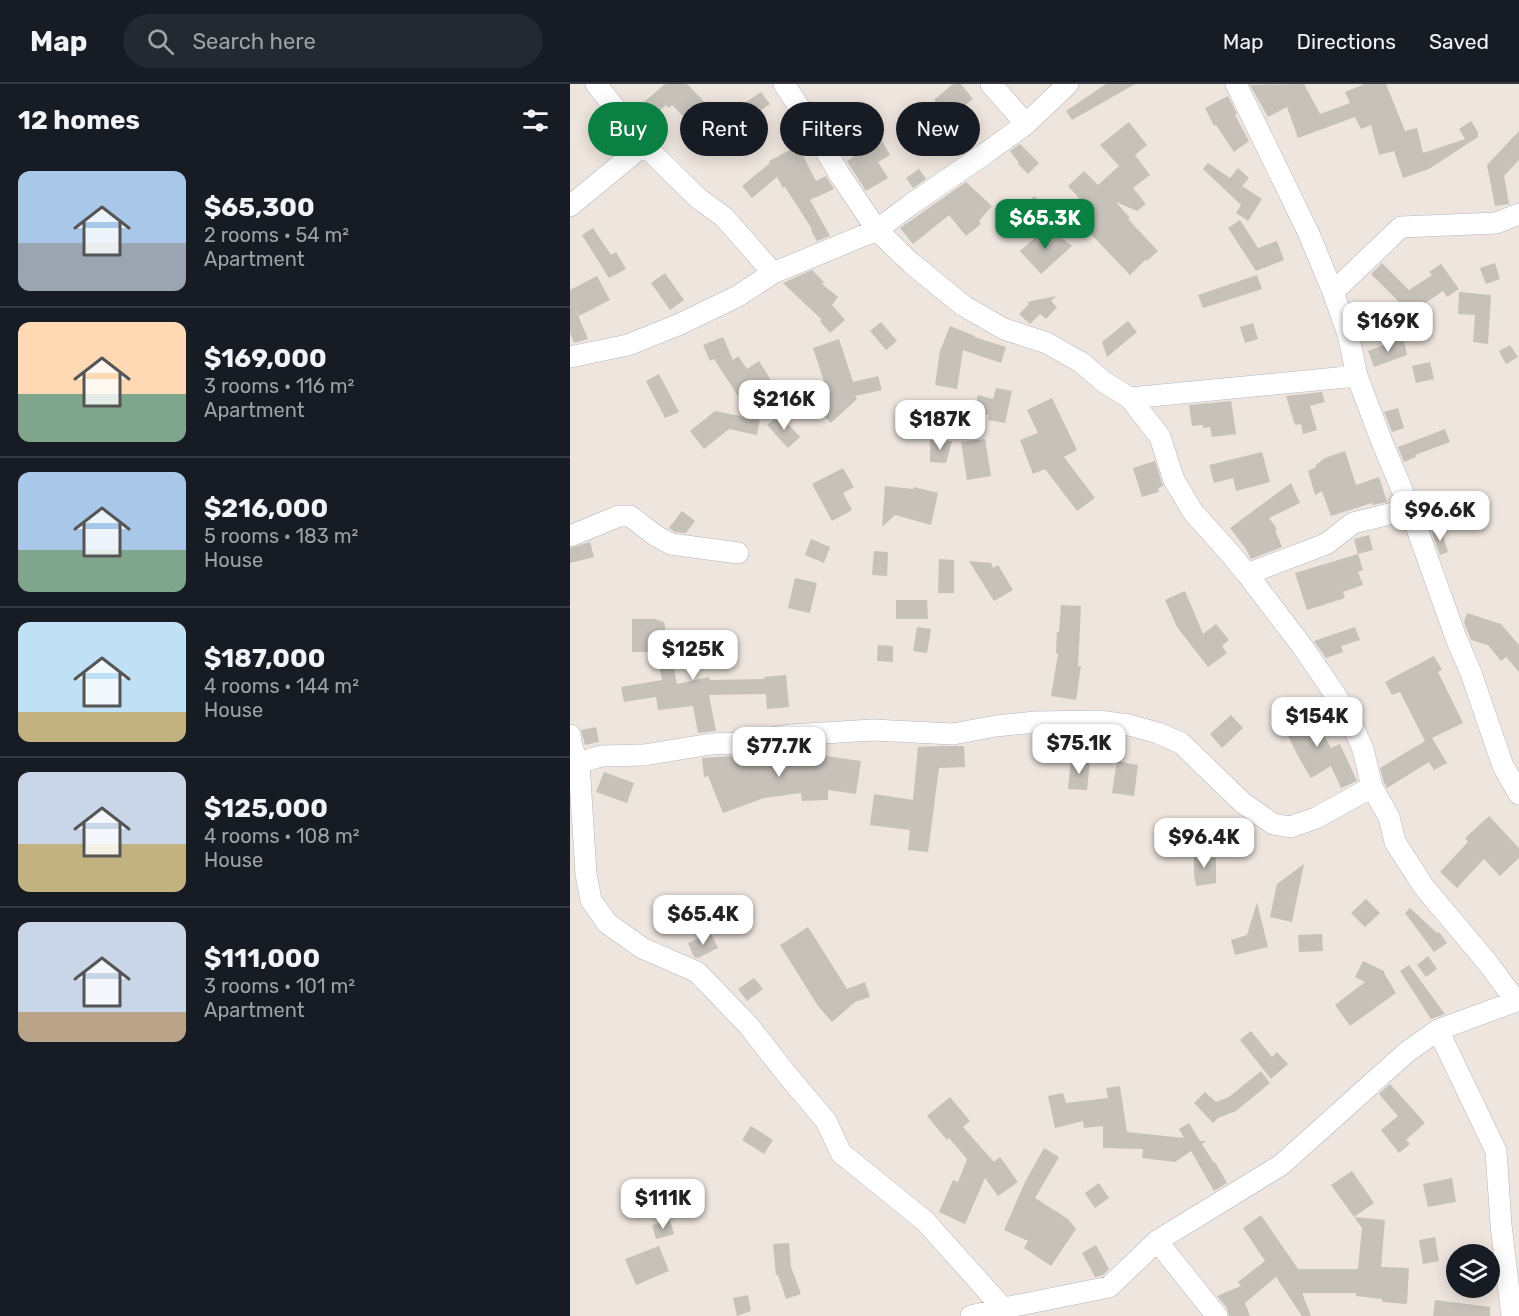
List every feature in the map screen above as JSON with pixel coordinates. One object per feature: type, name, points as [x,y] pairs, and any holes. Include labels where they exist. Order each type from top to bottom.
[{"type":"street","points":[[596,84],[610,102]]},
{"type":"street","points":[[784,84],[877,230],[911,263],[964,306],[1004,329],[1047,343],[1082,363],[1104,382],[1130,398],[1160,437],[1174,480],[1192,512],[1247,574],[1302,646],[1340,701],[1363,749],[1372,787],[1389,817],[1395,842],[1424,887],[1518,1000],[1438,1030],[1407,1052],[1281,1166],[1156,1241],[1109,1287],[1007,1312],[971,1316]]},
{"type":"street","points":[[991,84],[1026,124]]},
{"type":"street","points":[[570,357],[628,345],[680,324],[738,296],[773,273],[877,230],[1026,124],[1068,84]]},
{"type":"street","points":[[1236,84],[1309,234],[1333,292],[1348,334],[1358,376],[1382,442],[1410,509],[1503,766],[1519,794]]},
{"type":"street","points":[[570,206],[631,156]]},
{"type":"street","points":[[655,156],[699,199],[723,217],[773,273]]},
{"type":"street","points":[[1333,292],[1401,227],[1496,224],[1519,214]]},
{"type":"street","points":[[1130,398],[1358,376]]},
{"type":"street","points":[[1247,574],[1326,544],[1353,523],[1410,509]]},
{"type":"street","points":[[570,536],[619,516],[630,516],[656,536],[671,544],[738,553]]},
{"type":"street","points":[[574,764],[601,756],[644,755],[711,744],[739,743],[790,735],[873,730],[953,734],[1035,722],[1098,720],[1158,733],[1181,743],[1243,804],[1273,824],[1290,827],[1316,818],[1372,787]]},
{"type":"street","points":[[570,735],[589,891],[591,900],[607,923],[642,948],[698,972],[749,1026],[783,1071],[826,1121],[841,1153],[926,1221],[1007,1312]]},
{"type":"street","points":[[1438,1030],[1496,1151],[1501,1225],[1512,1316]]},
{"type":"street","points":[[1156,1241],[1217,1316]]},
{"type":"building","points":[[665,84],[687,84],[704,102],[680,102],[680,113],[672,105],[669,108],[668,102],[644,102]]},
{"type":"building","points":[[953,84],[961,84],[973,99],[969,102],[936,102],[934,100]]},
{"type":"building","points":[[1106,84],[1135,84],[1072,120],[1066,111]]},
{"type":"building","points":[[1304,84],[1320,114],[1350,103],[1345,92],[1365,84],[1386,84],[1405,131],[1417,128],[1423,153],[1465,139],[1459,129],[1471,121],[1478,132],[1478,137],[1429,169],[1403,178],[1394,151],[1379,155],[1371,125],[1361,129],[1355,117],[1298,138],[1287,107],[1268,117],[1250,85]]},
{"type":"building","points":[[761,92],[770,104],[768,105],[768,102],[746,102]]},
{"type":"building","points":[[1228,96],[1249,141],[1234,152],[1216,125],[1214,126],[1205,108]]},
{"type":"building","points":[[1129,122],[1147,145],[1135,155],[1150,175],[1133,188],[1146,204],[1137,211],[1116,202],[1130,218],[1128,219],[1158,251],[1130,275],[1067,209],[1079,198],[1068,186],[1084,171],[1098,185],[1119,166],[1100,145]]},
{"type":"building","points":[[1519,131],[1519,160],[1504,176],[1509,204],[1495,206],[1487,165]]},
{"type":"building","points":[[884,144],[890,155],[878,162],[888,178],[866,191],[847,161],[855,156],[884,156]]},
{"type":"building","points":[[1020,144],[1039,163],[1028,174],[1010,151]]},
{"type":"building","points":[[780,155],[803,156],[816,181],[826,176],[834,189],[810,200],[830,236],[817,241],[812,229],[777,177],[752,198],[742,186],[770,163],[769,161]]},
{"type":"building","points":[[1208,163],[1230,178],[1238,168],[1249,178],[1242,186],[1262,199],[1248,221],[1236,213],[1241,205],[1203,169]]},
{"type":"building","points":[[919,169],[926,179],[913,188],[906,178]]},
{"type":"building","points":[[966,182],[992,206],[979,221],[981,224],[966,236],[949,215],[913,244],[900,228]]},
{"type":"building","points":[[1034,196],[1047,207],[1035,221],[1022,210]]},
{"type":"building","points":[[1240,220],[1258,248],[1277,241],[1284,260],[1256,271],[1228,228]]},
{"type":"building","points":[[1047,227],[1072,246],[1041,274],[1020,251]]},
{"type":"building","points":[[593,228],[611,255],[616,252],[626,269],[609,278],[582,235]]},
{"type":"building","points":[[1382,263],[1409,290],[1432,275],[1429,272],[1441,264],[1459,289],[1447,297],[1443,291],[1386,330],[1381,324],[1401,304],[1371,274]]},
{"type":"building","points":[[1495,263],[1500,279],[1486,284],[1480,268]]},
{"type":"building","points":[[812,270],[824,282],[822,284],[838,297],[832,305],[845,320],[830,333],[820,321],[822,320],[783,283]]},
{"type":"building","points":[[665,273],[684,300],[670,310],[651,283]]},
{"type":"building","points":[[1257,275],[1262,289],[1203,308],[1198,295]]},
{"type":"building","points":[[597,276],[610,300],[579,316],[575,308],[588,339],[574,343],[570,333],[570,290]]},
{"type":"building","points":[[1459,292],[1491,295],[1488,344],[1473,342],[1475,315],[1458,314]]},
{"type":"building","points":[[1056,296],[1051,301],[1057,307],[1046,319],[1040,314],[1030,324],[1019,314],[1029,304],[1027,302]]},
{"type":"building","points":[[1128,321],[1137,332],[1107,357],[1102,342]]},
{"type":"building","points":[[881,322],[897,341],[886,350],[870,331]]},
{"type":"building","points":[[1253,323],[1258,339],[1245,343],[1240,327]]},
{"type":"building","points":[[950,326],[974,337],[1006,347],[1001,363],[963,350],[957,389],[935,385],[940,351]]},
{"type":"building","points":[[723,337],[733,360],[738,356],[747,369],[759,361],[772,382],[742,402],[714,359],[710,361],[703,345]]},
{"type":"building","points":[[1403,338],[1407,355],[1374,367],[1368,351]]},
{"type":"building","points":[[839,339],[853,382],[878,376],[882,390],[855,396],[857,399],[831,423],[811,403],[826,388],[813,348]]},
{"type":"building","points":[[1510,345],[1518,357],[1506,364],[1499,351]]},
{"type":"building","points":[[1430,362],[1434,379],[1416,383],[1412,366]]},
{"type":"building","points":[[659,374],[679,412],[665,418],[646,381]]},
{"type":"building","points":[[996,388],[1012,391],[1005,423],[988,420],[989,415],[974,411],[978,395],[993,399]]},
{"type":"building","points":[[1322,392],[1325,402],[1310,406],[1317,430],[1303,434],[1301,424],[1295,425],[1286,396]]},
{"type":"building","points":[[1052,398],[1077,450],[1064,457],[1095,498],[1077,511],[1045,469],[1033,474],[1020,440],[1038,433],[1027,410]]},
{"type":"building","points":[[1231,401],[1236,434],[1212,437],[1210,427],[1192,426],[1189,405]]},
{"type":"building","points":[[1398,408],[1404,428],[1392,432],[1384,412]]},
{"type":"building","points":[[715,411],[760,420],[757,435],[729,429],[704,449],[690,431]]},
{"type":"building","points":[[779,415],[800,437],[788,448],[767,425]]},
{"type":"building","points":[[1445,429],[1450,442],[1415,455],[1416,457],[1404,462],[1398,447]]},
{"type":"building","points":[[985,439],[991,476],[967,480],[961,442]]},
{"type":"building","points":[[930,440],[952,441],[946,463],[930,462]]},
{"type":"building","points":[[1345,451],[1356,485],[1379,477],[1387,502],[1373,505],[1372,503],[1331,516],[1322,491],[1315,495],[1308,471],[1325,458]]},
{"type":"building","points":[[1262,452],[1270,482],[1236,491],[1233,478],[1214,483],[1209,465]]},
{"type":"building","points":[[1155,461],[1163,486],[1158,488],[1159,492],[1142,497],[1133,468]]},
{"type":"building","points":[[843,468],[854,487],[843,493],[852,510],[832,521],[812,484]]},
{"type":"building","points":[[1291,483],[1300,503],[1269,518],[1277,529],[1275,530],[1282,547],[1251,559],[1230,528]]},
{"type":"building","points":[[885,486],[913,489],[914,487],[938,493],[931,525],[895,515],[882,527]]},
{"type":"building","points":[[682,511],[695,521],[686,533],[675,532],[669,528]]},
{"type":"building","points":[[1441,530],[1448,552],[1440,555],[1432,533]]},
{"type":"building","points":[[1369,535],[1373,550],[1358,554],[1354,539]]},
{"type":"building","points":[[811,539],[830,547],[824,563],[805,555]]},
{"type":"building","points":[[590,542],[594,557],[570,563],[570,548]]},
{"type":"building","points":[[874,551],[888,552],[887,576],[872,575]]},
{"type":"building","points":[[1358,554],[1363,570],[1358,572],[1363,585],[1343,592],[1345,598],[1307,610],[1295,573]]},
{"type":"building","points":[[939,559],[954,560],[954,593],[938,593]]},
{"type":"building","points":[[969,561],[991,563],[993,568],[998,565],[1013,590],[994,601]]},
{"type":"building","points":[[795,578],[817,583],[810,613],[788,608]]},
{"type":"building","points":[[1185,591],[1203,634],[1216,624],[1229,640],[1222,646],[1227,653],[1208,667],[1177,627],[1165,600]]},
{"type":"building","points":[[896,600],[927,600],[928,619],[896,619]]},
{"type":"building","points":[[1061,605],[1081,606],[1078,666],[1081,666],[1076,700],[1051,696],[1058,654],[1056,653],[1057,632],[1059,632]]},
{"type":"building","points":[[1467,613],[1501,624],[1519,645],[1519,672],[1506,657],[1501,661],[1488,645],[1471,640],[1464,622]]},
{"type":"building","points":[[632,619],[655,619],[664,622],[677,684],[709,677],[710,680],[765,679],[764,677],[786,675],[789,707],[767,709],[766,694],[709,695],[716,731],[698,733],[693,706],[658,710],[656,697],[624,702],[621,687],[662,680],[656,652],[632,652]]},
{"type":"building","points":[[917,627],[931,629],[927,653],[913,651]]},
{"type":"building","points":[[1355,627],[1360,640],[1341,646],[1343,652],[1326,658],[1314,641]]},
{"type":"building","points":[[878,645],[893,646],[893,662],[877,661]]},
{"type":"building","points":[[1434,656],[1442,670],[1438,672],[1463,723],[1432,738],[1447,763],[1434,770],[1429,762],[1387,788],[1380,768],[1425,741],[1400,692],[1392,695],[1385,682]]},
{"type":"building","points":[[1299,702],[1311,722],[1316,720],[1331,748],[1340,744],[1357,781],[1341,788],[1331,766],[1311,778],[1287,734],[1296,729],[1285,711]]},
{"type":"building","points":[[1231,715],[1243,728],[1222,748],[1210,734]]},
{"type":"building","points":[[596,727],[599,742],[585,745],[581,730]]},
{"type":"building","points":[[964,746],[965,767],[939,768],[928,852],[908,850],[910,830],[870,825],[874,794],[913,800],[918,747]]},
{"type":"building","points":[[826,751],[826,756],[861,761],[856,794],[828,790],[828,800],[802,801],[801,793],[764,798],[723,813],[708,776],[704,777],[702,758],[764,752],[766,766],[799,761],[799,753]]},
{"type":"building","points":[[1071,760],[1090,762],[1087,790],[1068,789]]},
{"type":"building","points":[[1117,761],[1138,765],[1134,796],[1112,793]]},
{"type":"building","points":[[604,772],[634,783],[627,803],[596,792]]},
{"type":"building","points":[[1489,816],[1519,848],[1519,858],[1500,876],[1484,859],[1457,888],[1440,872],[1468,842],[1465,838]]},
{"type":"building","points":[[1194,849],[1216,858],[1216,883],[1196,886]]},
{"type":"building","points":[[1304,864],[1292,922],[1270,917],[1277,884]]},
{"type":"building","points":[[1366,899],[1380,913],[1365,927],[1351,913]]},
{"type":"building","points":[[1257,902],[1268,947],[1235,955],[1231,940],[1247,935]]},
{"type":"building","points":[[1410,908],[1437,933],[1439,932],[1447,943],[1434,952],[1405,913]]},
{"type":"building","points":[[808,927],[847,989],[865,982],[870,997],[855,1002],[832,1022],[818,1006],[780,945]]},
{"type":"building","points":[[710,932],[718,948],[698,958],[694,957],[688,943]]},
{"type":"building","points":[[1322,934],[1323,951],[1299,952],[1298,935]]},
{"type":"building","points":[[1428,956],[1437,969],[1426,977],[1417,965]]},
{"type":"building","points":[[1363,961],[1384,971],[1396,993],[1350,1026],[1335,1005],[1365,982],[1355,977]]},
{"type":"building","points":[[1409,965],[1445,1014],[1431,1019],[1400,971]]},
{"type":"building","points":[[754,978],[763,989],[747,1001],[738,989]]},
{"type":"building","points":[[1251,1031],[1272,1057],[1277,1052],[1288,1064],[1271,1079],[1240,1040]]},
{"type":"building","points":[[1261,1071],[1270,1083],[1236,1111],[1218,1118],[1213,1123],[1194,1103],[1205,1092],[1216,1102],[1229,1097]]},
{"type":"building","points":[[1390,1084],[1425,1123],[1406,1140],[1410,1144],[1399,1153],[1381,1130],[1398,1116],[1379,1094]]},
{"type":"building","points":[[1120,1086],[1127,1132],[1184,1138],[1179,1129],[1189,1123],[1200,1141],[1206,1141],[1202,1144],[1227,1183],[1214,1191],[1191,1151],[1175,1162],[1142,1158],[1143,1149],[1103,1148],[1103,1126],[1084,1128],[1083,1121],[1055,1128],[1048,1096],[1063,1093],[1066,1103],[1108,1098],[1106,1088]]},
{"type":"building","points":[[950,1097],[970,1121],[963,1127],[994,1162],[1000,1157],[1018,1182],[998,1196],[985,1178],[965,1224],[939,1212],[953,1180],[958,1182],[967,1159],[927,1116]]},
{"type":"building","points":[[751,1126],[773,1140],[764,1154],[742,1140]]},
{"type":"building","points":[[1044,1148],[1059,1157],[1035,1198],[1068,1219],[1076,1229],[1051,1266],[1024,1248],[1028,1241],[1004,1230],[1025,1182]]},
{"type":"building","points":[[1352,1171],[1374,1203],[1354,1217],[1331,1185]]},
{"type":"building","points":[[1452,1178],[1456,1202],[1428,1207],[1423,1184]]},
{"type":"building","points":[[1099,1183],[1109,1198],[1095,1208],[1085,1193]]},
{"type":"building","points":[[1261,1215],[1298,1269],[1358,1269],[1362,1228],[1354,1217],[1385,1220],[1381,1267],[1409,1268],[1407,1304],[1382,1302],[1382,1299],[1356,1296],[1356,1293],[1302,1293],[1311,1316],[1302,1316],[1276,1277],[1245,1303],[1250,1316],[1229,1316],[1227,1308],[1217,1296],[1241,1286],[1238,1282],[1265,1261],[1243,1228]]},
{"type":"building","points":[[670,1220],[674,1234],[656,1239],[652,1225]]},
{"type":"building","points":[[1435,1237],[1439,1261],[1423,1264],[1419,1240]]},
{"type":"building","points":[[789,1243],[791,1267],[801,1294],[786,1299],[778,1275],[776,1275],[773,1244]]},
{"type":"building","points":[[1096,1245],[1109,1269],[1103,1275],[1095,1277],[1082,1253]]},
{"type":"building","points":[[659,1246],[669,1271],[636,1285],[625,1259]]},
{"type":"building","points":[[748,1295],[751,1311],[737,1316],[733,1298]]},
{"type":"building","points":[[1435,1300],[1490,1307],[1490,1316],[1433,1316]]}]
